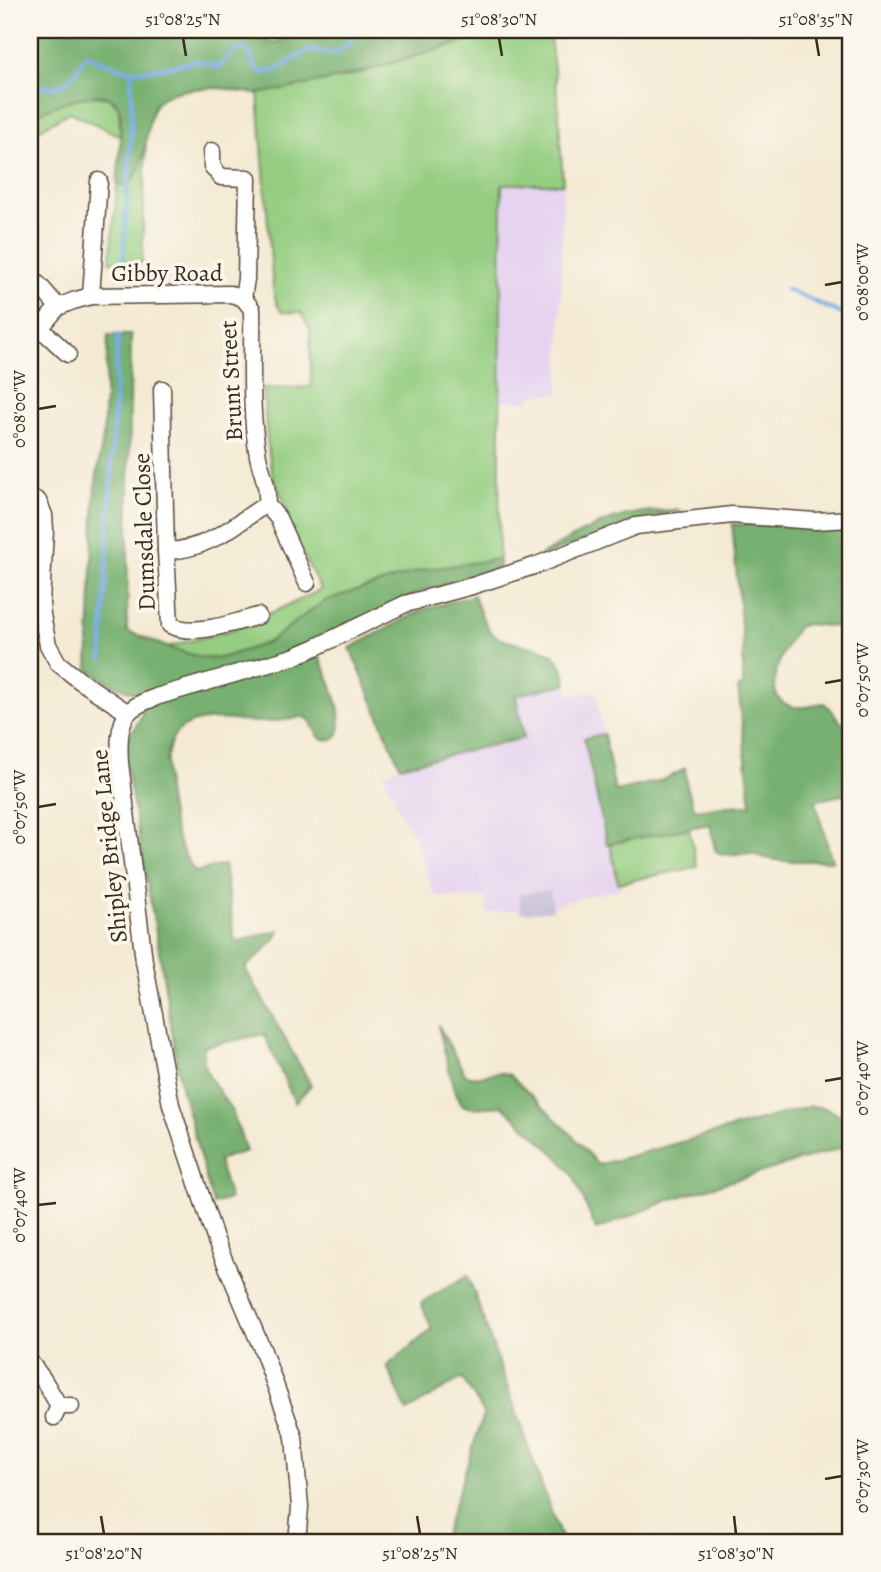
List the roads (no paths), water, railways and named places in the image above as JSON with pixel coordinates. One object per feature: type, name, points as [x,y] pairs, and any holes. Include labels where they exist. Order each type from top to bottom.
[{"type":"street","points":[[212,151],[212,166],[221,177],[249,170],[246,279],[243,298]]},
{"type":"street","name":"Gibby Road","points":[[91,296],[99,181]]},
{"type":"street","points":[[30,277],[58,307],[35,334],[68,354]]},
{"type":"street","name":"Gibby Road","points":[[58,307],[91,296],[231,294],[243,298]]},
{"type":"street","name":"Brunt Street","points":[[243,298],[252,309],[253,428],[268,495],[266,504],[278,518],[307,583]]},
{"type":"street","name":"Dumsdale Close","points":[[162,389],[170,625],[178,630],[189,631],[258,616]]},
{"type":"street","points":[[30,497],[38,501],[44,515],[45,530],[36,602],[42,615],[48,645],[58,663],[128,713],[159,696],[304,652],[405,604],[537,565],[636,526],[732,515],[816,521],[851,519]]},
{"type":"street","points":[[166,551],[181,550],[215,539],[266,504]]},
{"type":"street","name":"Shipley Bridge Lane","points":[[128,713],[121,734],[120,763],[144,961],[171,1105],[216,1241],[262,1351],[293,1437],[300,1507],[297,1542]]},
{"type":"street","points":[[30,1362],[44,1379],[61,1409]]},
{"type":"waterway","points":[[30,82],[43,86],[60,86],[66,83],[88,54],[99,61],[131,71],[197,61],[219,67],[232,52],[243,48],[249,52],[257,71],[272,71],[312,50],[332,54],[339,52],[356,30]]},
{"type":"waterway","points":[[123,263],[132,112],[131,71]]},
{"type":"waterway","points":[[786,289],[851,318]]},
{"type":"waterway","points":[[102,659],[118,335]]}]
